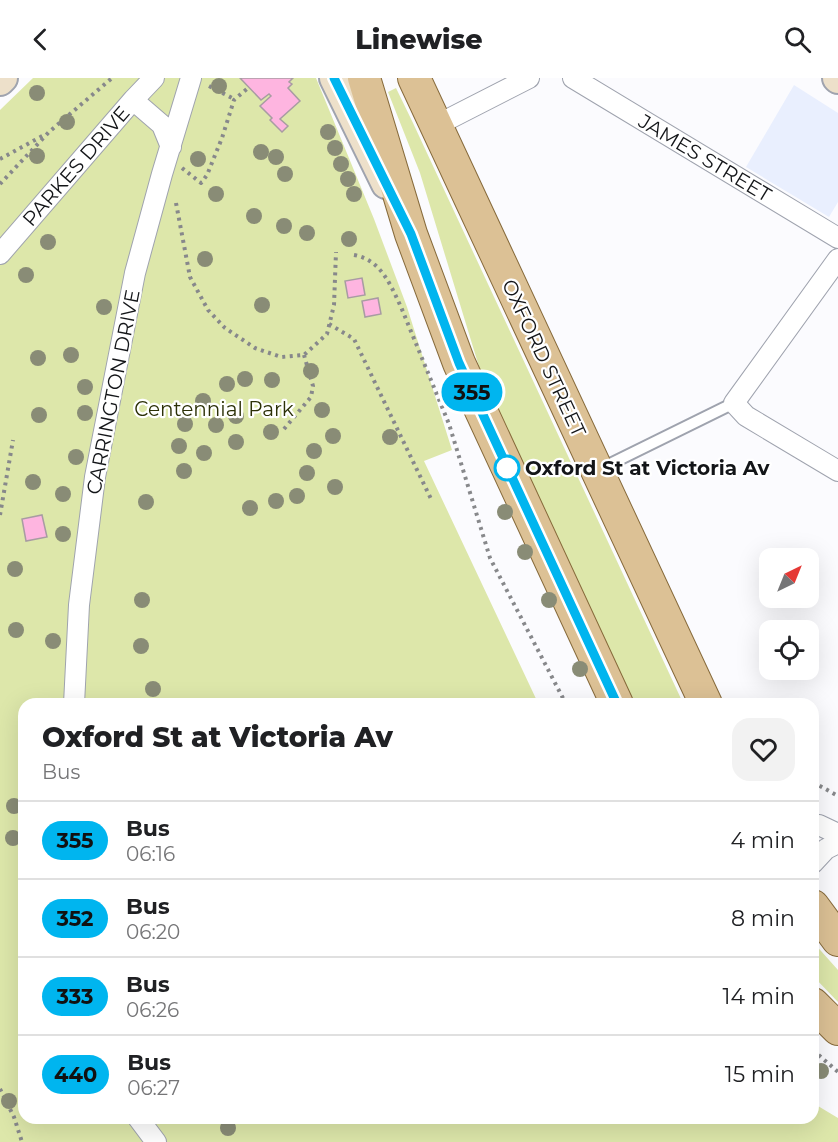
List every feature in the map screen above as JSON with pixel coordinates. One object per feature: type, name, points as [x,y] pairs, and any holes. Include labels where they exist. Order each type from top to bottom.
[{"type":"main road","points":[[334,78],[411,234]]},
{"type":"main road","points":[[364,78],[411,234],[459,363],[614,698]]},
{"type":"main road","name":"OXFORD STREET","points":[[414,78],[702,698]]},
{"type":"main road","points":[[819,914],[838,940]]},
{"type":"main road","points":[[819,1010],[838,1029]]},
{"type":"street","name":"PARKES DRIVE","points":[[0,254],[133,99],[154,78]]},
{"type":"street","points":[[437,125],[529,78]]},
{"type":"street","name":"JAMES STREET","points":[[573,78],[838,238]]},
{"type":"street","name":"CARRINGTON DRIVE","points":[[74,698],[79,605],[95,477],[135,273],[171,147],[200,82]]},
{"type":"street","points":[[133,99],[162,125],[171,147]]},
{"type":"street","points":[[835,270],[734,403],[746,416],[838,471]]},
{"type":"street","points":[[819,825],[838,834]]},
{"type":"street","points":[[819,857],[826,849],[838,843]]},
{"type":"street","points":[[142,1124],[156,1142]]},
{"type":"lane","points":[[596,471],[734,403]]},
{"type":"path","points":[[0,184],[50,132],[112,78]]},
{"type":"path","points":[[200,82],[213,78]]},
{"type":"path","points":[[200,82],[205,95]]},
{"type":"path","points":[[200,82],[234,100]]},
{"type":"path","points":[[179,176],[181,167],[201,183],[207,175],[222,138],[234,100],[248,88]]},
{"type":"path","points":[[0,159],[50,132]]},
{"type":"path","points":[[175,198],[190,277],[208,310],[225,328],[255,348],[281,357],[304,354],[327,334],[334,305],[336,252]]},
{"type":"path","points":[[354,255],[368,258],[379,269],[393,290],[449,424],[490,558],[563,698]]},
{"type":"path","points":[[329,324],[354,339],[432,501]]},
{"type":"path","points":[[284,429],[311,396],[313,386],[304,354]]},
{"type":"path","points":[[0,515],[13,440]]},
{"type":"path","points":[[819,785],[838,796]]},
{"type":"path","points":[[819,1055],[838,1072]]},
{"type":"path","points":[[0,1089],[14,1117],[22,1142]]},
{"type":"shaded area","points":[[794,85],[838,113],[838,202],[829,217],[746,167]]},
{"type":"green space","name":"Centennial Park","points":[[33,78],[316,78],[374,219],[407,307],[452,450],[424,461],[536,698],[18,698],[18,1124],[819,1124],[819,1107],[838,1118],[838,1142],[0,1142],[0,110]]},
{"type":"green space","points":[[396,88],[413,123],[681,698],[629,698],[491,406],[420,173],[388,92]]},
{"type":"green space","points":[[819,949],[838,970],[838,1002],[819,982]]},
{"type":"building","points":[[240,78],[293,78],[288,88],[300,101],[280,119],[288,126],[282,132],[260,106],[271,96],[269,94],[261,100]]},
{"type":"building","points":[[362,278],[365,295],[348,298],[345,281]]},
{"type":"building","points":[[378,298],[381,314],[365,317],[362,301]]},
{"type":"building","points":[[42,515],[47,537],[26,541],[22,519]]},
{"type":"bus line","name":"355","points":[[334,78],[411,234],[459,363],[614,698]]},
{"type":"place","name":"Oxford St at Victoria Av","points":[[507,468]]}]
